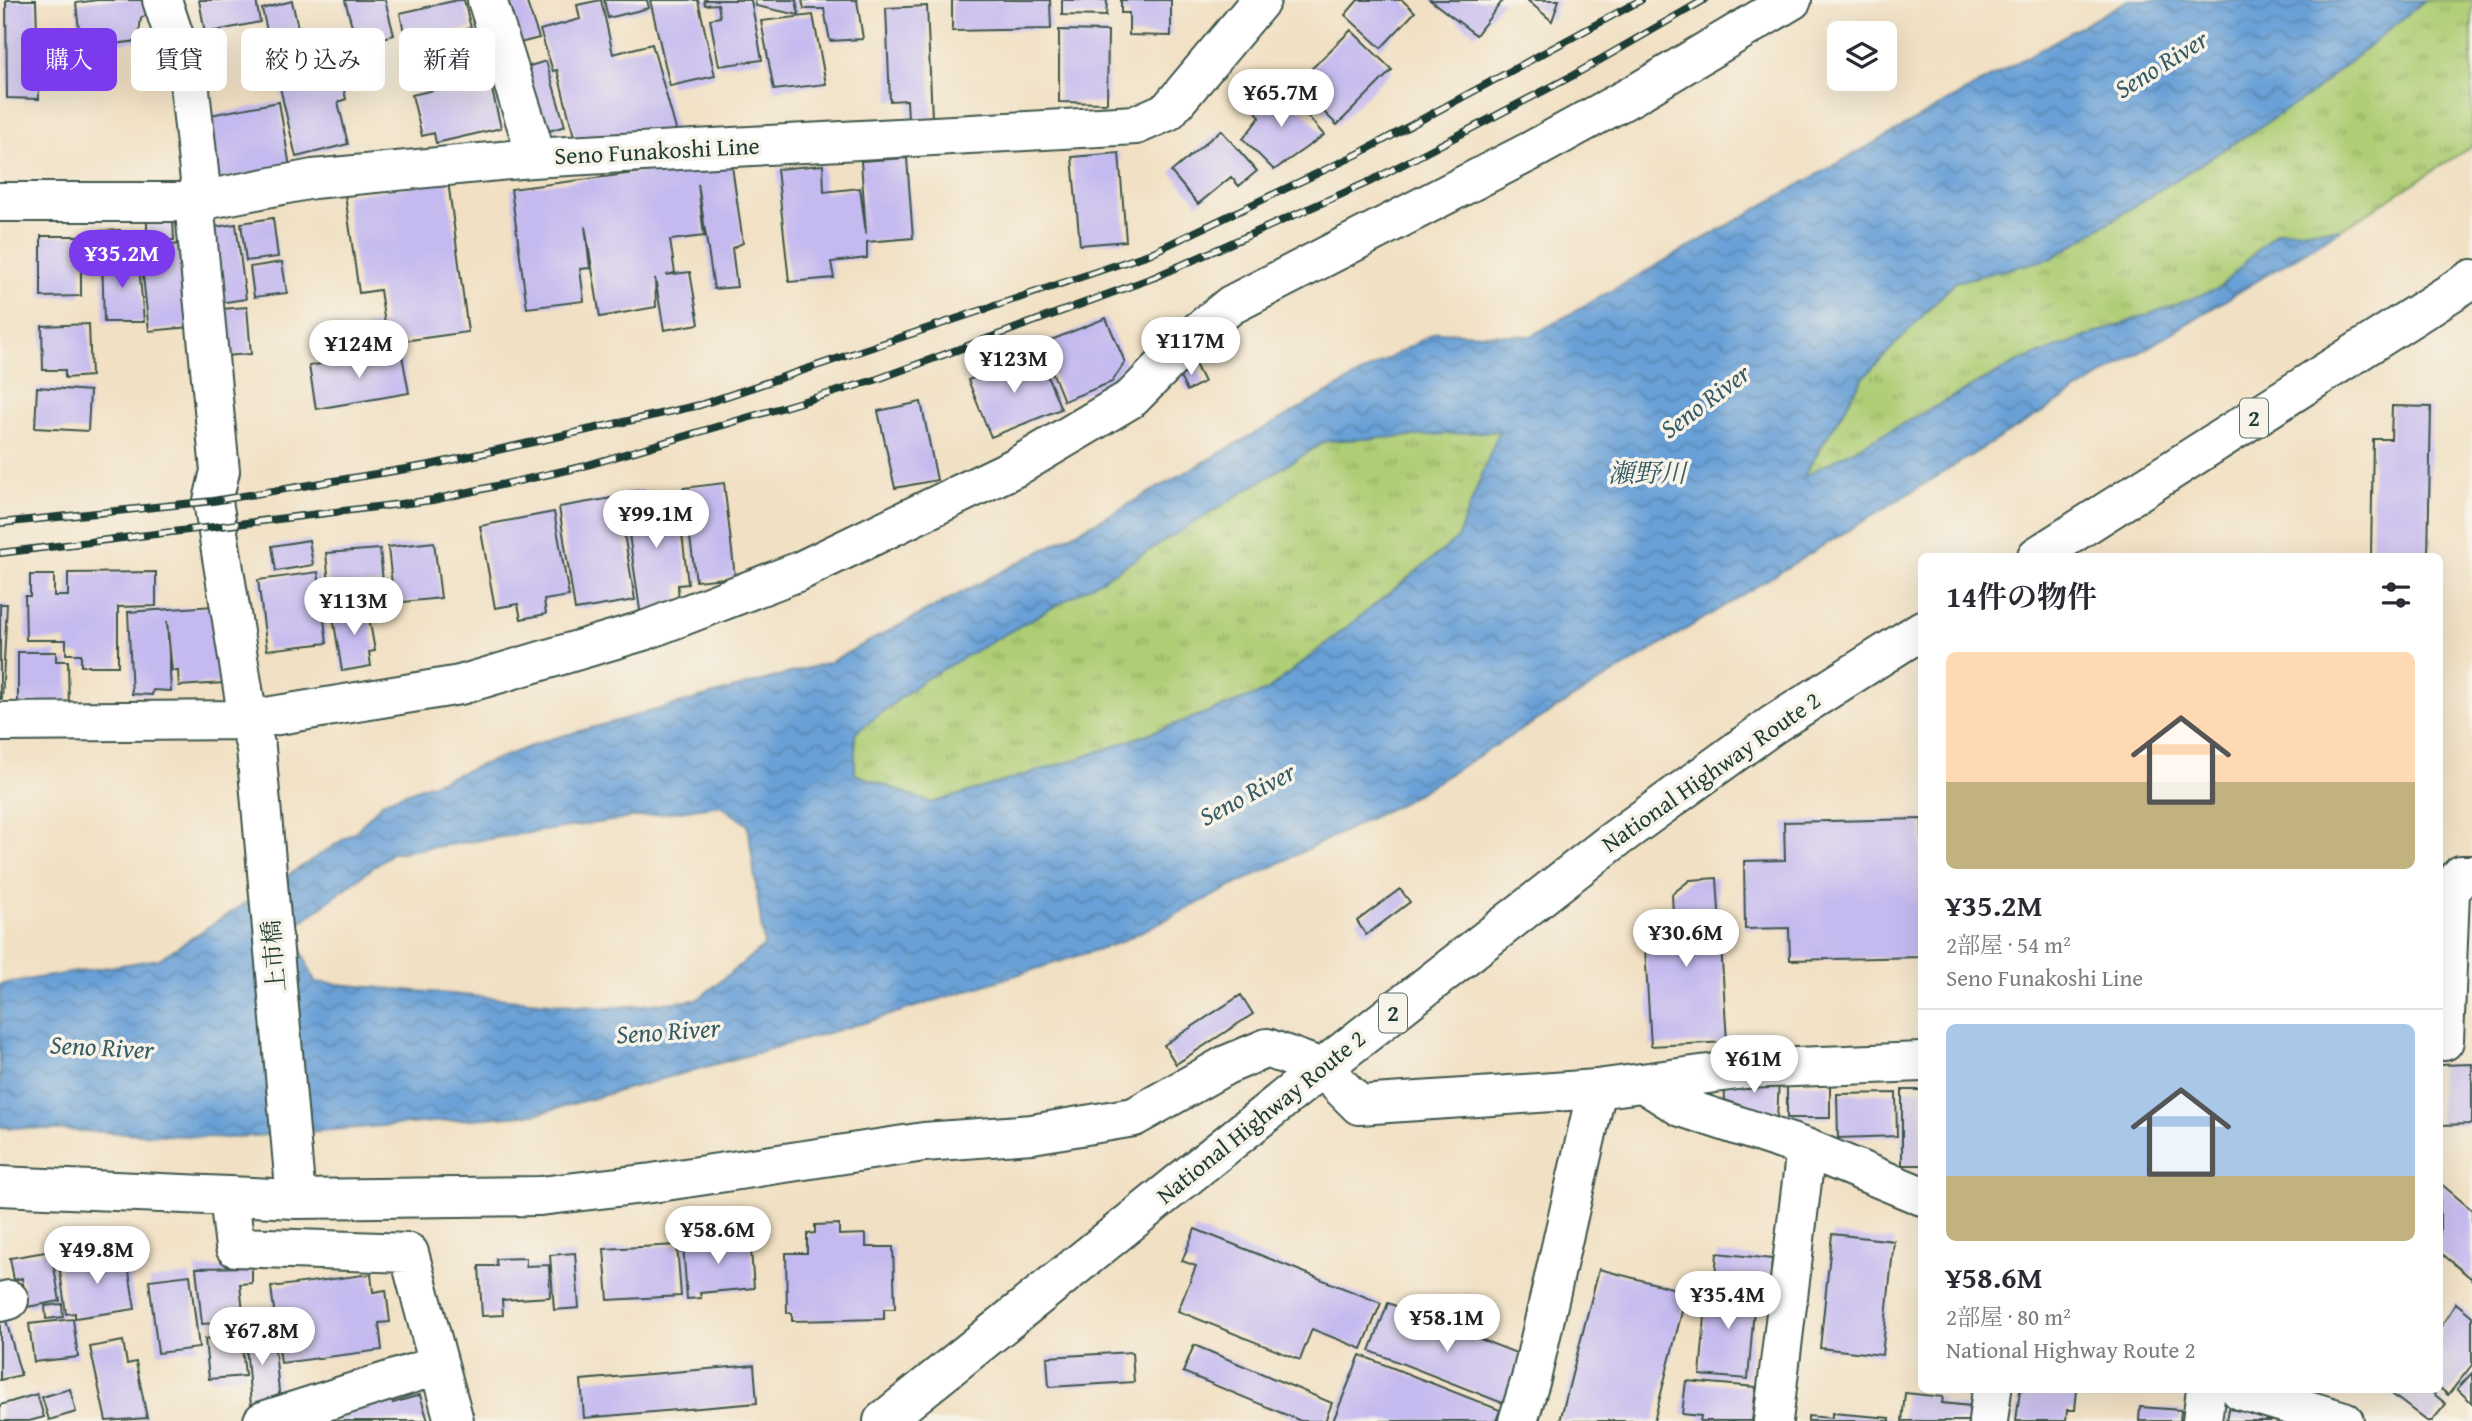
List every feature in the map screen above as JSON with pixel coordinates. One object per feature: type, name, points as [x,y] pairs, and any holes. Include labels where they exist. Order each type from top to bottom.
[{"type":"main road","name":"上市橋","points":[[162,0],[189,81],[220,471],[213,501],[252,734],[294,1181]]},
{"type":"main road","points":[[487,0],[531,139],[531,158]]},
{"type":"main road","name":"Seno Funakoshi Line","points":[[0,202],[198,200],[313,179],[531,158],[1136,125],[1168,111],[1261,0]]},
{"type":"main road","points":[[0,722],[252,734],[460,685],[646,630],[800,571],[1016,467],[1132,398],[1194,335],[1231,305],[1635,94],[1792,0]]},
{"type":"main road","name":"2","points":[[2042,553],[2472,279]]},
{"type":"main road","name":"National Highway Route 2","points":[[883,1421],[1322,1068],[1610,843],[1774,724],[1918,633]]},
{"type":"main road","points":[[2452,1041],[2450,892],[2461,875],[2472,874]]},
{"type":"main road","points":[[0,1186],[229,1197],[294,1181],[540,1196],[652,1183],[924,1142],[1032,1133],[1133,1117],[1226,1065],[1267,1048],[1322,1068],[1359,1105],[1597,1089],[1745,1069],[1918,1062]]},
{"type":"main road","points":[[1643,1083],[1681,1107],[1806,1148],[1918,1194]]},
{"type":"main road","points":[[1518,1421],[1531,1379],[1597,1089]]},
{"type":"main road","points":[[1773,1421],[1806,1148]]},
{"type":"main road","points":[[229,1197],[235,1247],[409,1253],[454,1421]]},
{"type":"main road","points":[[263,1421],[439,1365]]},
{"type":"main road","points":[[1988,1421],[1992,1393]]},
{"type":"main road","points":[[2202,1421],[2206,1393]]},
{"type":"main road","points":[[2250,1393],[2344,1421]]},
{"type":"green space","points":[[2425,0],[2472,0],[2472,146],[2342,229],[2277,231],[2219,289],[2020,361],[1802,478],[1863,378],[1955,282],[2052,258],[2305,98]]},
{"type":"green space","points":[[1499,431],[1457,539],[1267,691],[1081,758],[932,803],[855,774],[855,733],[922,681],[1103,579],[1326,441]]},
{"type":"water","name":"瀬野川","points":[[2128,0],[2425,0],[2305,98],[2052,258],[1955,282],[1863,378],[1803,477],[2020,361],[2218,289],[2277,231],[2342,229],[1403,802],[1118,943],[867,1022],[536,1114],[227,1138],[0,1127],[0,984],[159,959],[356,831],[384,801],[547,740],[830,662],[1109,515],[1436,332],[1531,336]],"holes":[[[1499,431],[1457,539],[1267,691],[1081,758],[932,803],[855,774],[855,733],[922,681],[1103,579],[1326,441]],[[720,805],[748,825],[764,946],[697,1000],[607,1008],[315,982],[292,929],[392,853]]]},
{"type":"building","points":[[6,0],[36,0],[37,28],[21,28],[21,91],[39,91],[39,99],[7,98]]},
{"type":"building","points":[[97,0],[147,0],[151,13],[141,18],[140,28],[131,28],[131,42],[117,44],[117,28],[79,28],[76,3]]},
{"type":"building","points":[[199,0],[256,0],[260,22],[227,29],[204,28]]},
{"type":"building","points":[[345,0],[385,0],[394,35],[385,37],[385,28],[352,28]]},
{"type":"building","points":[[464,0],[471,28],[403,28],[400,13]]},
{"type":"building","points":[[497,0],[526,0],[539,38],[512,45]]},
{"type":"building","points":[[601,0],[613,54],[652,44],[677,133],[577,148],[557,70],[553,71],[540,30],[580,19],[577,5]]},
{"type":"building","points":[[604,0],[647,0],[649,8],[608,18]]},
{"type":"building","points":[[650,0],[698,0],[715,76],[670,86]]},
{"type":"building","points":[[704,0],[751,0],[762,60],[719,66],[710,19],[720,17],[718,4],[705,5]]},
{"type":"building","points":[[755,0],[796,0],[799,15],[756,6]]},
{"type":"building","points":[[802,0],[857,0],[863,39],[830,41],[824,9],[804,9]]},
{"type":"building","points":[[952,0],[1050,0],[1051,29],[952,31]]},
{"type":"building","points":[[1062,0],[1107,0],[1106,16],[1062,15]]},
{"type":"building","points":[[1121,0],[1171,0],[1171,36],[1129,35],[1129,13],[1121,13]]},
{"type":"building","points":[[1358,0],[1402,0],[1415,12],[1381,48],[1345,15]]},
{"type":"building","points":[[1430,0],[1503,0],[1476,35]]},
{"type":"building","points":[[1527,0],[1559,0],[1552,21]]},
{"type":"building","points":[[292,1],[298,28],[266,28],[262,9]]},
{"type":"building","points":[[927,6],[932,118],[908,119],[907,100],[890,101],[886,8]]},
{"type":"building","points":[[813,15],[826,84],[774,90],[761,21]]},
{"type":"building","points":[[1059,30],[1108,31],[1107,103],[1059,102]]},
{"type":"building","points":[[1351,30],[1392,70],[1337,125],[1296,84]]},
{"type":"building","points":[[546,61],[565,126],[536,135],[517,70]]},
{"type":"building","points":[[1279,83],[1324,135],[1274,170],[1243,139],[1260,117],[1253,107]]},
{"type":"building","points":[[281,91],[344,91],[346,99],[338,102],[348,144],[296,157]]},
{"type":"building","points":[[429,91],[492,91],[501,128],[436,143],[434,133],[422,136],[412,95]]},
{"type":"building","points":[[279,102],[290,167],[212,181],[200,117]]},
{"type":"building","points":[[1221,130],[1257,171],[1239,186],[1231,177],[1198,204],[1171,172]]},
{"type":"building","points":[[1119,153],[1126,241],[1080,245],[1072,157]]},
{"type":"building","points":[[907,158],[913,238],[867,242],[867,258],[831,262],[834,278],[789,282],[777,169],[823,165],[824,192],[860,188],[866,234],[861,161]]},
{"type":"building","points":[[696,165],[732,166],[743,243],[732,248],[737,287],[714,289],[698,184],[704,236],[670,240],[675,273],[666,275],[690,272],[699,324],[664,330],[655,278],[656,307],[600,317],[585,226],[590,268],[580,269],[584,301],[527,308],[511,189]]},
{"type":"building","points":[[448,181],[468,332],[367,346],[365,326],[385,324],[380,290],[359,293],[345,195]]},
{"type":"building","points":[[273,218],[278,257],[246,261],[241,223]]},
{"type":"building","points":[[173,221],[174,240],[147,241],[147,222]]},
{"type":"building","points":[[236,224],[246,299],[212,304],[202,229]]},
{"type":"building","points":[[120,230],[121,248],[100,250],[100,231]]},
{"type":"building","points":[[41,236],[81,236],[81,296],[41,297]]},
{"type":"building","points":[[181,244],[190,327],[149,331],[140,248]]},
{"type":"building","points":[[138,255],[144,322],[104,322],[102,257]]},
{"type":"building","points":[[282,262],[287,293],[254,297],[250,267]]},
{"type":"building","points":[[247,307],[251,354],[224,356],[221,309]]},
{"type":"building","points":[[1106,318],[1125,362],[1112,382],[1064,401],[1041,344]]},
{"type":"building","points":[[89,324],[91,376],[65,378],[65,370],[43,370],[42,326]]},
{"type":"building","points":[[401,350],[409,393],[316,409],[309,366]]},
{"type":"building","points":[[1038,353],[1061,409],[991,437],[968,380]]},
{"type":"building","points":[[1195,364],[1204,382],[1187,391],[1178,373]]},
{"type":"building","points":[[37,387],[90,391],[88,431],[35,428]]},
{"type":"building","points":[[921,402],[937,480],[895,488],[878,411]]},
{"type":"building","points":[[2392,406],[2431,407],[2428,553],[2371,553],[2373,439],[2391,439]]},
{"type":"building","points":[[724,483],[735,577],[696,581],[683,488]]},
{"type":"building","points":[[643,490],[645,500],[655,500],[655,490],[677,492],[688,584],[678,585],[679,610],[641,617],[623,493]]},
{"type":"building","points":[[618,497],[635,600],[575,610],[559,507]]},
{"type":"building","points":[[554,512],[569,596],[544,600],[546,614],[521,619],[518,604],[495,608],[480,526]]},
{"type":"building","points":[[309,540],[313,565],[276,571],[272,546]]},
{"type":"building","points":[[434,542],[441,598],[394,603],[388,547]]},
{"type":"building","points":[[380,549],[383,583],[355,585],[356,601],[331,604],[326,553]]},
{"type":"building","points":[[156,572],[156,606],[118,607],[118,666],[81,666],[81,654],[66,654],[66,640],[26,640],[25,596],[30,596],[30,575],[54,575],[54,596],[68,596],[68,573]]},
{"type":"building","points":[[318,572],[327,643],[267,650],[258,580]]},
{"type":"building","points":[[0,604],[7,604],[2,699],[0,699]]},
{"type":"building","points":[[214,606],[224,683],[179,686],[178,671],[172,671],[167,621],[171,691],[153,690],[152,695],[132,694],[128,612]]},
{"type":"building","points":[[367,606],[375,651],[369,652],[371,666],[342,671],[332,611]]},
{"type":"building","points":[[18,652],[56,652],[56,661],[68,661],[69,706],[18,707]]},
{"type":"building","points":[[1918,819],[1918,957],[1790,960],[1789,928],[1745,929],[1744,861],[1785,860],[1784,822]]},
{"type":"building","points":[[1717,878],[1727,1042],[1651,1046],[1643,916],[1673,914],[1672,894],[1690,880]]},
{"type":"building","points":[[1400,889],[1410,902],[1366,935],[1357,921]]},
{"type":"building","points":[[1241,995],[1253,1014],[1176,1064],[1164,1045]]},
{"type":"building","points":[[2472,1064],[2472,1124],[2443,1125],[2443,1065]]},
{"type":"building","points":[[1724,1080],[1779,1080],[1777,1119],[1725,1100]]},
{"type":"building","points":[[1787,1083],[1830,1084],[1830,1118],[1787,1118]]},
{"type":"building","points":[[1902,1090],[1918,1090],[1918,1165],[1902,1165]]},
{"type":"building","points":[[1896,1093],[1897,1136],[1838,1138],[1837,1094]]},
{"type":"building","points":[[2443,1186],[2472,1210],[2472,1279],[2443,1255]]},
{"type":"building","points":[[839,1224],[839,1235],[866,1234],[866,1247],[893,1247],[895,1309],[884,1309],[884,1319],[792,1321],[792,1313],[787,1313],[786,1253],[807,1253],[807,1234],[815,1233],[815,1225]]},
{"type":"building","points":[[1195,1229],[1381,1303],[1362,1349],[1312,1329],[1300,1360],[1178,1311],[1196,1266],[1182,1261]]},
{"type":"building","points":[[1832,1234],[1894,1241],[1882,1355],[1820,1348]]},
{"type":"building","points":[[750,1237],[754,1288],[700,1293],[701,1298],[687,1299],[683,1243]]},
{"type":"building","points":[[677,1245],[681,1296],[608,1300],[604,1249]]},
{"type":"building","points":[[51,1251],[60,1301],[27,1307],[22,1278],[14,1280],[10,1258]]},
{"type":"building","points":[[126,1253],[135,1309],[75,1318],[75,1313],[66,1314],[59,1264]]},
{"type":"building","points":[[575,1253],[579,1308],[554,1310],[550,1255]]},
{"type":"building","points":[[1717,1253],[1772,1259],[1770,1283],[1715,1278]]},
{"type":"building","points":[[526,1258],[526,1266],[549,1265],[550,1297],[502,1300],[503,1315],[482,1316],[479,1266],[497,1266],[496,1259]]},
{"type":"building","points":[[252,1267],[252,1283],[240,1284],[244,1321],[202,1324],[196,1268]]},
{"type":"building","points":[[1599,1269],[1687,1292],[1654,1421],[1560,1421]]},
{"type":"building","points":[[371,1274],[373,1292],[386,1290],[390,1322],[379,1323],[382,1350],[281,1363],[271,1287]]},
{"type":"building","points":[[190,1275],[199,1348],[158,1353],[149,1280]]},
{"type":"building","points":[[1708,1282],[1756,1286],[1748,1379],[1700,1375]]},
{"type":"building","points":[[1388,1303],[1524,1356],[1505,1404],[1370,1351]]},
{"type":"building","points":[[2456,1303],[2472,1316],[2472,1365],[2448,1395],[2443,1391],[2443,1323]]},
{"type":"building","points":[[62,1304],[63,1317],[46,1319],[45,1306]]},
{"type":"building","points":[[4,1313],[21,1375],[0,1380],[0,1314]]},
{"type":"building","points":[[73,1319],[78,1357],[34,1362],[29,1324]]},
{"type":"building","points":[[273,1328],[280,1403],[251,1406],[245,1331]]},
{"type":"building","points":[[241,1335],[245,1376],[209,1379],[205,1339]]},
{"type":"building","points":[[123,1341],[127,1364],[136,1362],[147,1418],[106,1421],[90,1347]]},
{"type":"building","points":[[1194,1345],[1332,1403],[1325,1421],[1301,1421],[1183,1372]]},
{"type":"building","points":[[1132,1352],[1134,1382],[1049,1387],[1047,1357]]},
{"type":"building","points":[[1360,1355],[1500,1410],[1496,1421],[1333,1421]]},
{"type":"building","points":[[754,1365],[757,1403],[584,1418],[581,1380]]},
{"type":"building","points":[[2472,1373],[2472,1403],[2457,1389]]},
{"type":"building","points":[[1686,1381],[1756,1387],[1752,1421],[1700,1421],[1701,1416],[1682,1414]]},
{"type":"building","points":[[70,1389],[76,1412],[49,1420],[42,1397]]},
{"type":"building","points":[[1905,1393],[1943,1397],[1942,1403],[1980,1407],[1978,1421],[1902,1421]]},
{"type":"building","points":[[2020,1393],[2077,1393],[2075,1410],[2067,1410],[2066,1421],[2016,1421]]},
{"type":"building","points":[[2433,1393],[2446,1404],[2432,1421],[2427,1421],[2393,1395]]},
{"type":"building","points":[[37,1394],[44,1417],[29,1421],[0,1421],[0,1405]]},
{"type":"building","points":[[420,1395],[428,1421],[331,1421],[330,1416],[391,1396],[393,1403]]},
{"type":"building","points":[[2140,1407],[2181,1410],[2180,1421],[2139,1421]]},
{"type":"building","points":[[2228,1409],[2279,1417],[2278,1421],[2226,1421]]},
{"type":"building","points":[[1832,1413],[1890,1418],[1890,1421],[1808,1421],[1808,1416],[1832,1418]]},
{"type":"railway","points":[[0,523],[213,501],[430,465],[700,405],[1149,254],[1360,153],[1641,0]]},
{"type":"railway","points":[[0,553],[433,500],[581,467],[875,380],[1155,277],[1371,181],[1572,76],[1704,0]]},
{"type":"water label","name":"Seno River","points":[[2161,64]]},
{"type":"water label","name":"Seno River","points":[[1705,401]]},
{"type":"water label","name":"Seno River","points":[[1247,794]]},
{"type":"water label","name":"Seno River","points":[[668,1031]]},
{"type":"water label","name":"Seno River","points":[[102,1047]]}]
